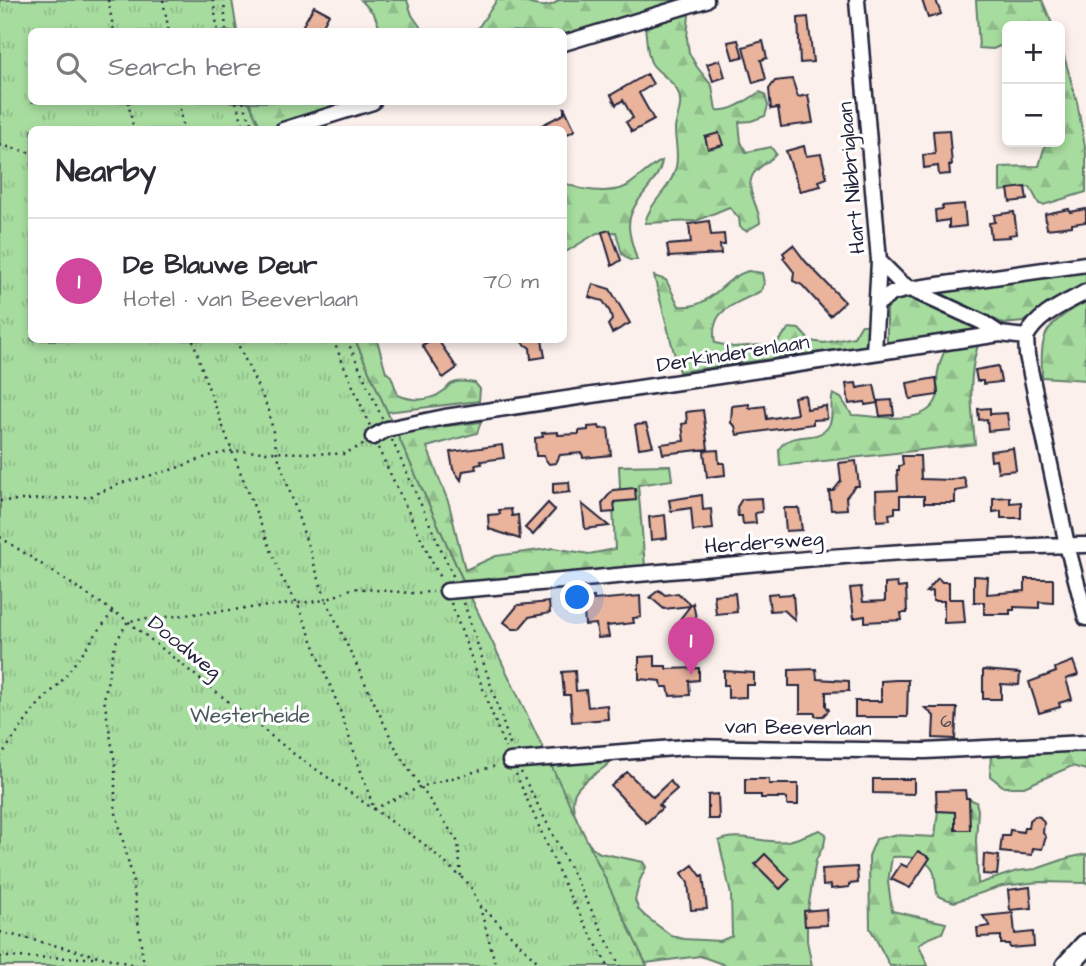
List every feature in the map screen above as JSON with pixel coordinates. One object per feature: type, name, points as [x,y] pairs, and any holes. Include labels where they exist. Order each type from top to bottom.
[{"type":"main road","points":[[1068,966],[1086,945]]},
{"type":"street","points":[[567,42],[706,0]]},
{"type":"street","name":"Hart Nibbriglaan","points":[[857,0],[880,261],[874,352]]},
{"type":"street","points":[[296,126],[363,105]]},
{"type":"street","points":[[880,261],[900,282],[911,289],[982,322],[1000,334]]},
{"type":"street","points":[[877,304],[893,293],[911,289],[1086,264]]},
{"type":"street","points":[[1086,292],[1044,316],[1032,325],[1026,337],[1027,355],[1067,545],[1086,618]]},
{"type":"street","name":"Derkinderenlaan","points":[[373,437],[387,429],[445,417],[1000,334],[1026,337]]},
{"type":"street","name":"Herdersweg","points":[[453,591],[659,571],[938,549],[1086,545]]},
{"type":"street","name":"van Beeverlaan","points":[[513,761],[686,747],[925,751],[1086,743]]},
{"type":"path","points":[[108,0],[113,28]]},
{"type":"path","points":[[163,0],[168,28]]},
{"type":"path","points":[[213,0],[217,28]]},
{"type":"path","points":[[223,0],[226,28]]},
{"type":"path","points":[[129,105],[133,126]]},
{"type":"path","points":[[179,105],[182,126]]},
{"type":"path","points":[[237,105],[244,126]]},
{"type":"path","points":[[244,105],[252,126]]},
{"type":"path","points":[[0,145],[28,152]]},
{"type":"path","points":[[194,343],[205,381],[282,578],[298,603],[338,705],[374,809],[420,787],[513,761]]},
{"type":"path","points":[[237,343],[269,411],[277,453],[326,600],[398,753],[458,842],[461,877],[470,885],[479,904],[496,966]]},
{"type":"path","points":[[334,343],[373,437],[453,591],[513,761],[620,966]]},
{"type":"path","points":[[348,343],[387,429],[453,591],[513,761],[568,893],[608,966]]},
{"type":"path","points":[[0,501],[89,497],[122,482],[232,451],[343,454],[361,448],[373,437]]},
{"type":"path","name":"Doodweg","points":[[0,537],[128,621],[294,754],[424,844],[461,877]]},
{"type":"path","points":[[0,932],[142,966],[132,876],[115,809],[115,763],[104,699],[115,644],[128,621],[326,600],[353,588],[412,593],[453,591]]},
{"type":"path","points":[[0,757],[36,706],[61,682],[113,611]]},
{"type":"path","points":[[479,904],[542,966]]},
{"type":"path","points":[[0,957],[103,958]]},
{"type":"green space","name":"Westerheide","points":[[0,0],[232,0],[237,28],[28,28],[28,105],[250,105],[260,126],[28,126],[28,343],[356,343],[465,585],[647,966],[0,966]]},
{"type":"green space","points":[[361,0],[407,0],[412,15],[421,28],[380,28],[374,14]]},
{"type":"green space","points":[[497,0],[515,0],[548,6],[559,0],[679,0],[567,35],[567,28],[478,28]]},
{"type":"green space","points":[[976,0],[1042,0],[1051,21],[1002,21],[1002,45],[993,49],[979,48]]},
{"type":"green space","points":[[689,14],[689,53],[712,86],[716,110],[734,107],[760,92],[765,94],[768,106],[765,116],[739,122],[741,142],[746,152],[771,147],[776,154],[756,170],[751,179],[751,192],[760,223],[746,231],[740,227],[739,218],[729,207],[696,221],[645,223],[676,167],[675,129],[680,97],[676,88],[650,60],[645,27]]},
{"type":"green space","points":[[1065,60],[1077,102],[1086,152],[1086,192],[1043,205],[1039,204],[1030,187],[1000,191],[1000,167],[1039,166],[1045,147],[1065,147]]},
{"type":"green space","points":[[250,105],[338,105],[300,117],[303,126],[260,126]]},
{"type":"green space","points":[[662,161],[655,178],[630,217],[630,234],[637,260],[630,260],[622,254],[616,232],[597,233],[567,251],[567,184],[602,191],[618,189],[630,184]]},
{"type":"green space","points":[[1086,267],[1086,283],[1023,322],[1004,324],[929,288]]},
{"type":"green space","points":[[748,271],[762,273],[764,283],[761,291],[734,304],[720,315],[714,331],[715,343],[733,347],[776,344],[789,328],[799,329],[810,341],[824,343],[854,337],[861,325],[870,325],[869,345],[679,372],[654,276],[666,280],[679,306],[690,306],[708,299],[730,280]]},
{"type":"green space","points":[[907,296],[989,333],[887,343],[887,309],[896,298]]},
{"type":"green space","points":[[1086,302],[1086,380],[1042,377],[1042,349],[1048,330],[1062,317]]},
{"type":"green space","points":[[356,343],[378,343],[386,372],[391,376],[398,395],[426,399],[457,382],[475,383],[480,389],[479,401],[387,412]]},
{"type":"green space","points":[[978,345],[971,382],[975,444],[780,466],[779,449],[784,443],[817,435],[828,427],[833,394],[841,398],[852,415],[911,417],[931,407],[938,396],[938,374],[945,350]]},
{"type":"green space","points":[[481,422],[477,433],[427,447],[449,504],[465,570],[496,556],[554,548],[589,554],[615,549],[613,505],[620,487],[619,466],[670,465],[672,480],[638,485],[645,566],[465,585],[396,432]]},
{"type":"green space","points":[[1086,748],[1086,770],[1072,766],[1024,787],[1004,787],[990,776],[991,752]]},
{"type":"green space","points":[[613,760],[585,781],[575,794],[573,802],[580,828],[596,851],[643,862],[646,867],[635,900],[645,916],[672,936],[720,941],[732,936],[731,895],[719,841],[735,837],[780,842],[820,830],[826,834],[816,860],[807,915],[807,941],[812,966],[728,966],[700,956],[646,963],[524,766]]},
{"type":"green space","points":[[965,797],[976,802],[978,810],[978,884],[1086,854],[1086,883],[1040,882],[1002,886],[954,902],[938,896],[934,873],[927,864],[910,857],[892,857],[888,882],[892,911],[946,923],[942,933],[919,945],[928,966],[890,966],[870,928],[869,856],[876,839],[893,835],[935,837],[938,810]]},
{"type":"building","points":[[922,0],[936,0],[941,14],[928,18]]},
{"type":"building","points":[[314,6],[329,14],[321,28],[301,28]]},
{"type":"building","points":[[808,17],[813,62],[800,63],[798,18]]},
{"type":"building","points":[[738,40],[743,57],[733,59],[728,42]]},
{"type":"building","points":[[763,41],[767,58],[761,60],[766,79],[753,83],[743,47]]},
{"type":"building","points":[[720,60],[725,77],[713,81],[707,64]]},
{"type":"building","points":[[647,74],[653,84],[639,93],[654,120],[632,132],[626,122],[633,118],[623,100],[616,105],[611,95]]},
{"type":"building","points":[[792,79],[798,97],[808,95],[813,123],[781,127],[778,108],[771,109],[769,89],[775,81]]},
{"type":"building","points":[[564,107],[575,130],[567,134],[567,126],[540,126],[564,114]]},
{"type":"building","points":[[949,130],[952,165],[949,165],[950,174],[939,175],[938,166],[924,168],[923,155],[935,154],[933,131]]},
{"type":"building","points":[[719,133],[723,145],[708,149],[705,137]]},
{"type":"building","points":[[804,146],[806,156],[821,154],[827,178],[819,181],[821,186],[800,191],[786,151]]},
{"type":"building","points":[[1025,187],[1027,200],[1010,202],[1008,189]]},
{"type":"building","points":[[964,204],[966,226],[949,228],[949,220],[936,222],[935,210],[943,209],[942,206]]},
{"type":"building","points":[[1069,209],[1070,212],[1086,209],[1086,222],[1047,229],[1045,214]]},
{"type":"building","points":[[1014,212],[1017,234],[991,238],[989,223],[995,222],[994,215]]},
{"type":"building","points":[[709,221],[711,235],[724,234],[725,245],[720,245],[721,254],[669,257],[667,245],[691,243],[689,224]]},
{"type":"building","points":[[610,230],[621,260],[612,266],[602,232]]},
{"type":"building","points":[[793,245],[845,302],[830,316],[802,285],[793,281],[794,272],[783,258],[783,253]]},
{"type":"building","points":[[593,284],[610,289],[630,323],[612,333],[608,325],[612,320],[610,312],[603,301],[589,297]]},
{"type":"building","points":[[440,343],[457,368],[443,378],[422,345]]},
{"type":"building","points":[[523,343],[543,343],[545,357],[531,359],[530,348]]},
{"type":"building","points":[[998,366],[1001,382],[983,384],[983,381],[977,381],[975,370]]},
{"type":"building","points":[[936,378],[938,395],[910,399],[907,383]]},
{"type":"building","points":[[856,383],[857,388],[874,385],[878,403],[849,404],[846,384]]},
{"type":"building","points":[[805,395],[807,409],[826,406],[827,419],[813,420],[813,424],[737,435],[735,426],[731,423],[732,406],[765,406],[767,419],[797,414],[794,397]]},
{"type":"building","points":[[892,400],[894,415],[880,416],[877,401]]},
{"type":"building","points":[[990,408],[990,414],[1007,413],[1009,429],[988,431],[987,419],[979,420],[978,409]]},
{"type":"building","points":[[703,410],[708,449],[663,454],[661,444],[684,441],[682,424],[687,423],[686,412]]},
{"type":"building","points":[[646,424],[653,446],[639,448],[635,425]]},
{"type":"building","points":[[599,426],[600,429],[608,428],[611,455],[583,458],[582,453],[560,455],[556,463],[549,464],[543,456],[536,456],[535,438],[543,437],[542,433],[579,434],[579,431],[588,430],[588,427]]},
{"type":"building","points":[[502,445],[504,458],[481,461],[482,464],[475,465],[476,469],[463,471],[461,480],[453,469],[450,452]]},
{"type":"building","points":[[1013,448],[1016,470],[998,472],[996,460],[991,461],[990,451]]},
{"type":"building","points":[[718,450],[719,463],[724,463],[725,475],[707,477],[704,451]]},
{"type":"building","points":[[902,456],[920,456],[921,479],[950,480],[964,477],[967,489],[955,491],[955,503],[924,503],[924,496],[900,496],[900,507],[895,507],[895,513],[889,514],[890,520],[877,521],[876,491],[898,490],[897,470],[903,465]]},
{"type":"building","points":[[856,461],[859,486],[855,486],[846,497],[847,509],[831,510],[829,491],[833,491],[841,481],[839,463]]},
{"type":"building","points":[[569,482],[570,492],[553,494],[553,483]]},
{"type":"building","points":[[635,488],[636,500],[614,502],[615,512],[603,513],[602,503],[613,490]]},
{"type":"building","points":[[702,495],[703,510],[711,509],[713,529],[693,531],[691,508],[671,511],[669,500]]},
{"type":"building","points":[[1010,497],[1010,503],[1021,502],[1021,518],[1001,518],[1001,511],[993,512],[993,498]]},
{"type":"building","points":[[761,498],[762,512],[755,513],[756,523],[743,524],[737,507],[742,499]]},
{"type":"building","points":[[548,503],[555,510],[533,535],[525,528]]},
{"type":"building","points":[[582,504],[609,526],[585,529]]},
{"type":"building","points":[[784,508],[799,508],[802,530],[786,531]]},
{"type":"building","points":[[511,509],[512,516],[518,515],[520,539],[489,529],[488,515]]},
{"type":"building","points":[[665,515],[667,538],[651,540],[649,517]]},
{"type":"building","points":[[974,576],[988,577],[987,594],[1025,591],[1025,579],[1053,579],[1053,603],[1039,602],[1039,608],[1014,607],[1010,614],[984,614],[984,602],[974,602]]},
{"type":"building","points":[[938,578],[942,582],[949,582],[949,599],[963,599],[965,622],[944,623],[944,601],[933,601],[933,591],[926,592]]},
{"type":"building","points":[[897,583],[898,588],[906,587],[907,613],[901,613],[902,620],[865,622],[865,616],[854,618],[850,588],[861,587],[863,602],[885,601],[885,584]]},
{"type":"building","points":[[659,590],[665,595],[678,593],[691,605],[693,603],[697,623],[686,624],[680,619],[690,606],[664,609],[650,597]]},
{"type":"building","points":[[735,593],[737,612],[716,614],[714,595]]},
{"type":"building","points":[[768,594],[793,594],[795,620],[784,610],[770,611]]},
{"type":"building","points":[[640,596],[641,617],[633,618],[634,623],[607,626],[609,637],[598,638],[596,624],[585,625],[584,612],[567,614],[566,602],[594,597],[594,600]]},
{"type":"building","points":[[549,602],[550,613],[529,617],[519,629],[513,629],[504,622],[518,605]]},
{"type":"building","points":[[655,656],[655,666],[666,666],[666,669],[699,668],[699,680],[689,681],[690,695],[670,696],[668,687],[662,687],[661,681],[639,679],[639,657]]},
{"type":"building","points":[[1073,661],[1078,675],[1066,679],[1072,699],[1059,703],[1060,707],[1039,713],[1029,682],[1056,672],[1055,668]]},
{"type":"building","points":[[816,669],[817,679],[849,681],[849,691],[826,692],[826,706],[829,710],[823,716],[800,713],[800,686],[789,686],[789,670]]},
{"type":"building","points":[[983,670],[1020,673],[1019,685],[1001,684],[1001,699],[983,699]]},
{"type":"building","points":[[575,671],[576,691],[586,690],[588,707],[607,705],[608,719],[572,722],[570,695],[564,695],[562,672]]},
{"type":"building","points":[[724,671],[754,673],[754,685],[746,685],[746,697],[728,698]]},
{"type":"building","points":[[908,680],[907,717],[855,717],[855,701],[881,701],[881,681]]},
{"type":"building","points":[[925,708],[957,708],[955,739],[933,738],[934,716]]},
{"type":"building","points":[[627,772],[653,797],[670,781],[677,789],[659,805],[662,808],[646,823],[611,786]]},
{"type":"building","points":[[745,779],[769,779],[769,784],[798,784],[798,805],[787,805],[787,798],[745,795]]},
{"type":"building","points":[[873,779],[914,779],[914,794],[873,793]]},
{"type":"building","points":[[965,790],[966,798],[969,798],[970,830],[955,830],[955,812],[937,811],[936,791]]},
{"type":"building","points":[[718,794],[719,819],[708,819],[708,795]]},
{"type":"building","points":[[1035,816],[1040,817],[1044,823],[1043,833],[1046,837],[1042,849],[1033,848],[1032,855],[1000,852],[1002,836],[1009,836],[1010,830],[1023,832]]},
{"type":"building","points":[[918,851],[930,858],[910,888],[891,879],[901,864],[907,867]]},
{"type":"building","points":[[765,854],[790,879],[780,889],[755,864]]},
{"type":"building","points":[[984,854],[999,856],[997,875],[983,874]]},
{"type":"building","points":[[693,865],[701,876],[703,875],[707,909],[691,910],[688,883],[682,873]]},
{"type":"building","points":[[857,867],[858,883],[831,889],[831,885],[823,886],[822,869]]},
{"type":"building","points":[[1030,887],[1032,908],[1010,910],[1008,890]]},
{"type":"building","points":[[826,909],[827,925],[805,926],[804,911]]},
{"type":"building","points":[[1013,913],[1015,934],[1033,932],[1034,946],[1010,948],[1009,944],[1001,944],[1001,936],[978,937],[977,928],[990,926],[983,916]]},
{"type":"place","name":"De Blauwe Deur","points":[[691,675]]}]
